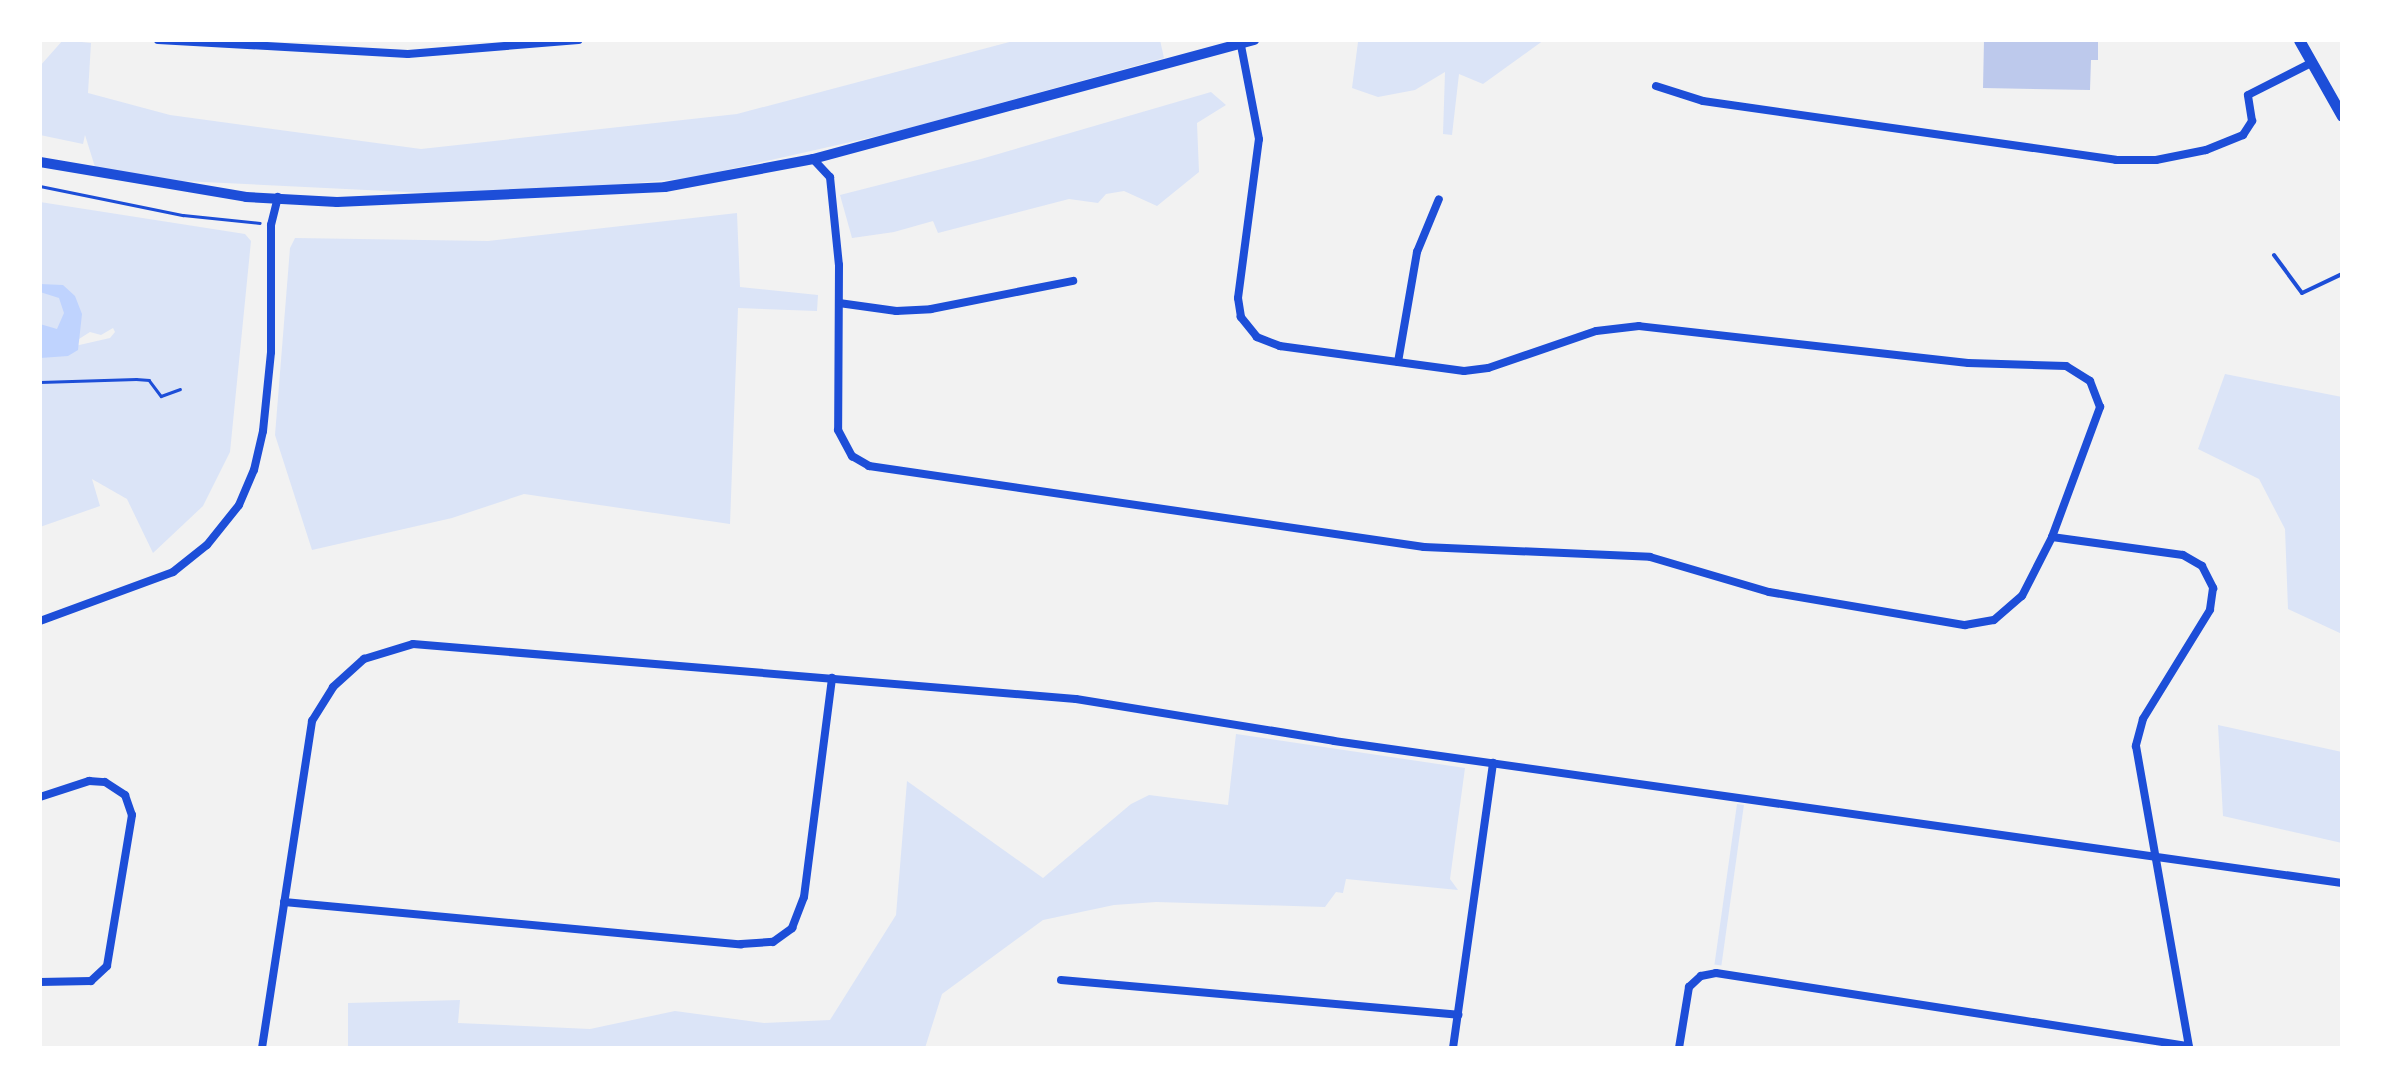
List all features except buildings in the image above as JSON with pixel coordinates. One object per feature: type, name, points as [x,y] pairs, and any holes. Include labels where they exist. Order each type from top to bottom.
[{"type":"main road","points":[[40,162],[246,197],[337,202],[578,194],[664,186],[813,159],[1254,40]]},
{"type":"main road","points":[[2299,40],[2342,116]]},
{"type":"street","points":[[158,40],[408,54],[578,40]]},
{"type":"street","points":[[813,159],[830,177],[839,303],[838,430],[852,456],[879,469],[1424,547],[1650,557],[1769,592],[1965,625],[1986,624],[2014,606],[2052,537],[2100,407],[2094,385],[2085,374],[2062,364],[1940,360],[1657,326],[1596,331],[1488,368],[1448,370],[1270,344],[1257,337],[1241,318],[1238,298],[1259,139],[1241,42]]},
{"type":"street","points":[[1656,86],[1722,104],[2116,160],[2146,160],[2182,156],[2243,136],[2252,122],[2248,95],[2311,63]]},
{"type":"street","points":[[40,621],[173,572],[207,545],[239,505],[254,470],[262,431],[271,352],[272,224],[278,197]]},
{"type":"street","points":[[1398,362],[1417,252],[1438,199]]},
{"type":"street","points":[[839,303],[896,311],[931,309],[1073,281]]},
{"type":"street","points":[[1679,1048],[1690,987],[1706,974],[2188,1047],[2137,735],[2210,610],[2213,588],[2202,566],[2183,555],[2052,537]]},
{"type":"street","points":[[262,1048],[312,722],[333,687],[379,652],[413,644],[450,644],[1076,700],[2342,883]]},
{"type":"street","points":[[284,902],[742,944],[772,942],[792,928],[804,897],[832,678]]},
{"type":"street","points":[[1453,1048],[1493,763]]},
{"type":"street","points":[[40,797],[98,780],[120,790],[132,815],[107,966],[90,981],[40,982]]},
{"type":"street","points":[[1061,980],[1458,1015]]},
{"type":"lane","points":[[2274,255],[2302,293],[2342,274]]},
{"type":"path","points":[[40,186],[183,215],[260,223]]},
{"type":"path","points":[[40,382],[149,380],[161,396],[180,389]]},
{"type":"shaded area","points":[[63,40],[91,43],[88,93],[170,115],[421,149],[737,114],[1017,40],[1160,40],[1164,58],[895,132],[691,178],[489,196],[182,181],[95,167],[85,135],[83,144],[40,135],[40,66]]},
{"type":"shaded area","points":[[1544,40],[1483,84],[1459,74],[1452,135],[1443,134],[1445,72],[1415,90],[1378,97],[1352,88],[1358,42]]},
{"type":"shaded area","points":[[1211,92],[1226,105],[1197,123],[1199,172],[1157,206],[1124,191],[1106,194],[1098,203],[1069,199],[938,233],[933,221],[852,238],[840,195],[981,159]]},
{"type":"shaded area","points":[[40,202],[245,234],[251,241],[230,452],[203,506],[153,553],[127,499],[92,479],[100,506],[40,527],[40,354],[110,338],[115,332],[113,328],[101,335],[90,332],[79,339],[40,343]]},
{"type":"shaded area","points":[[737,213],[740,287],[818,295],[817,311],[738,308],[730,524],[524,494],[452,518],[312,550],[275,435],[290,248],[295,238],[488,241]]},
{"type":"shaded area","points":[[2225,374],[2342,397],[2342,634],[2288,609],[2285,529],[2259,479],[2198,449]]},
{"type":"shaded area","points":[[2218,725],[2342,752],[2342,843],[2223,816]]},
{"type":"shaded area","points":[[1236,734],[1465,768],[1450,879],[1458,890],[1346,879],[1343,893],[1336,892],[1325,907],[1156,902],[1114,905],[1043,920],[942,994],[925,1048],[348,1048],[348,1003],[460,1000],[458,1023],[590,1029],[675,1011],[764,1023],[830,1020],[896,915],[907,781],[1043,878],[1131,804],[1149,795],[1228,805]]},
{"type":"shaded area","points":[[1737,804],[1744,805],[1721,965],[1714,964]]},
{"type":"water","points":[[40,284],[63,285],[75,296],[82,314],[78,350],[68,356],[40,358],[40,324],[57,329],[64,313],[59,298],[40,292]]}]
